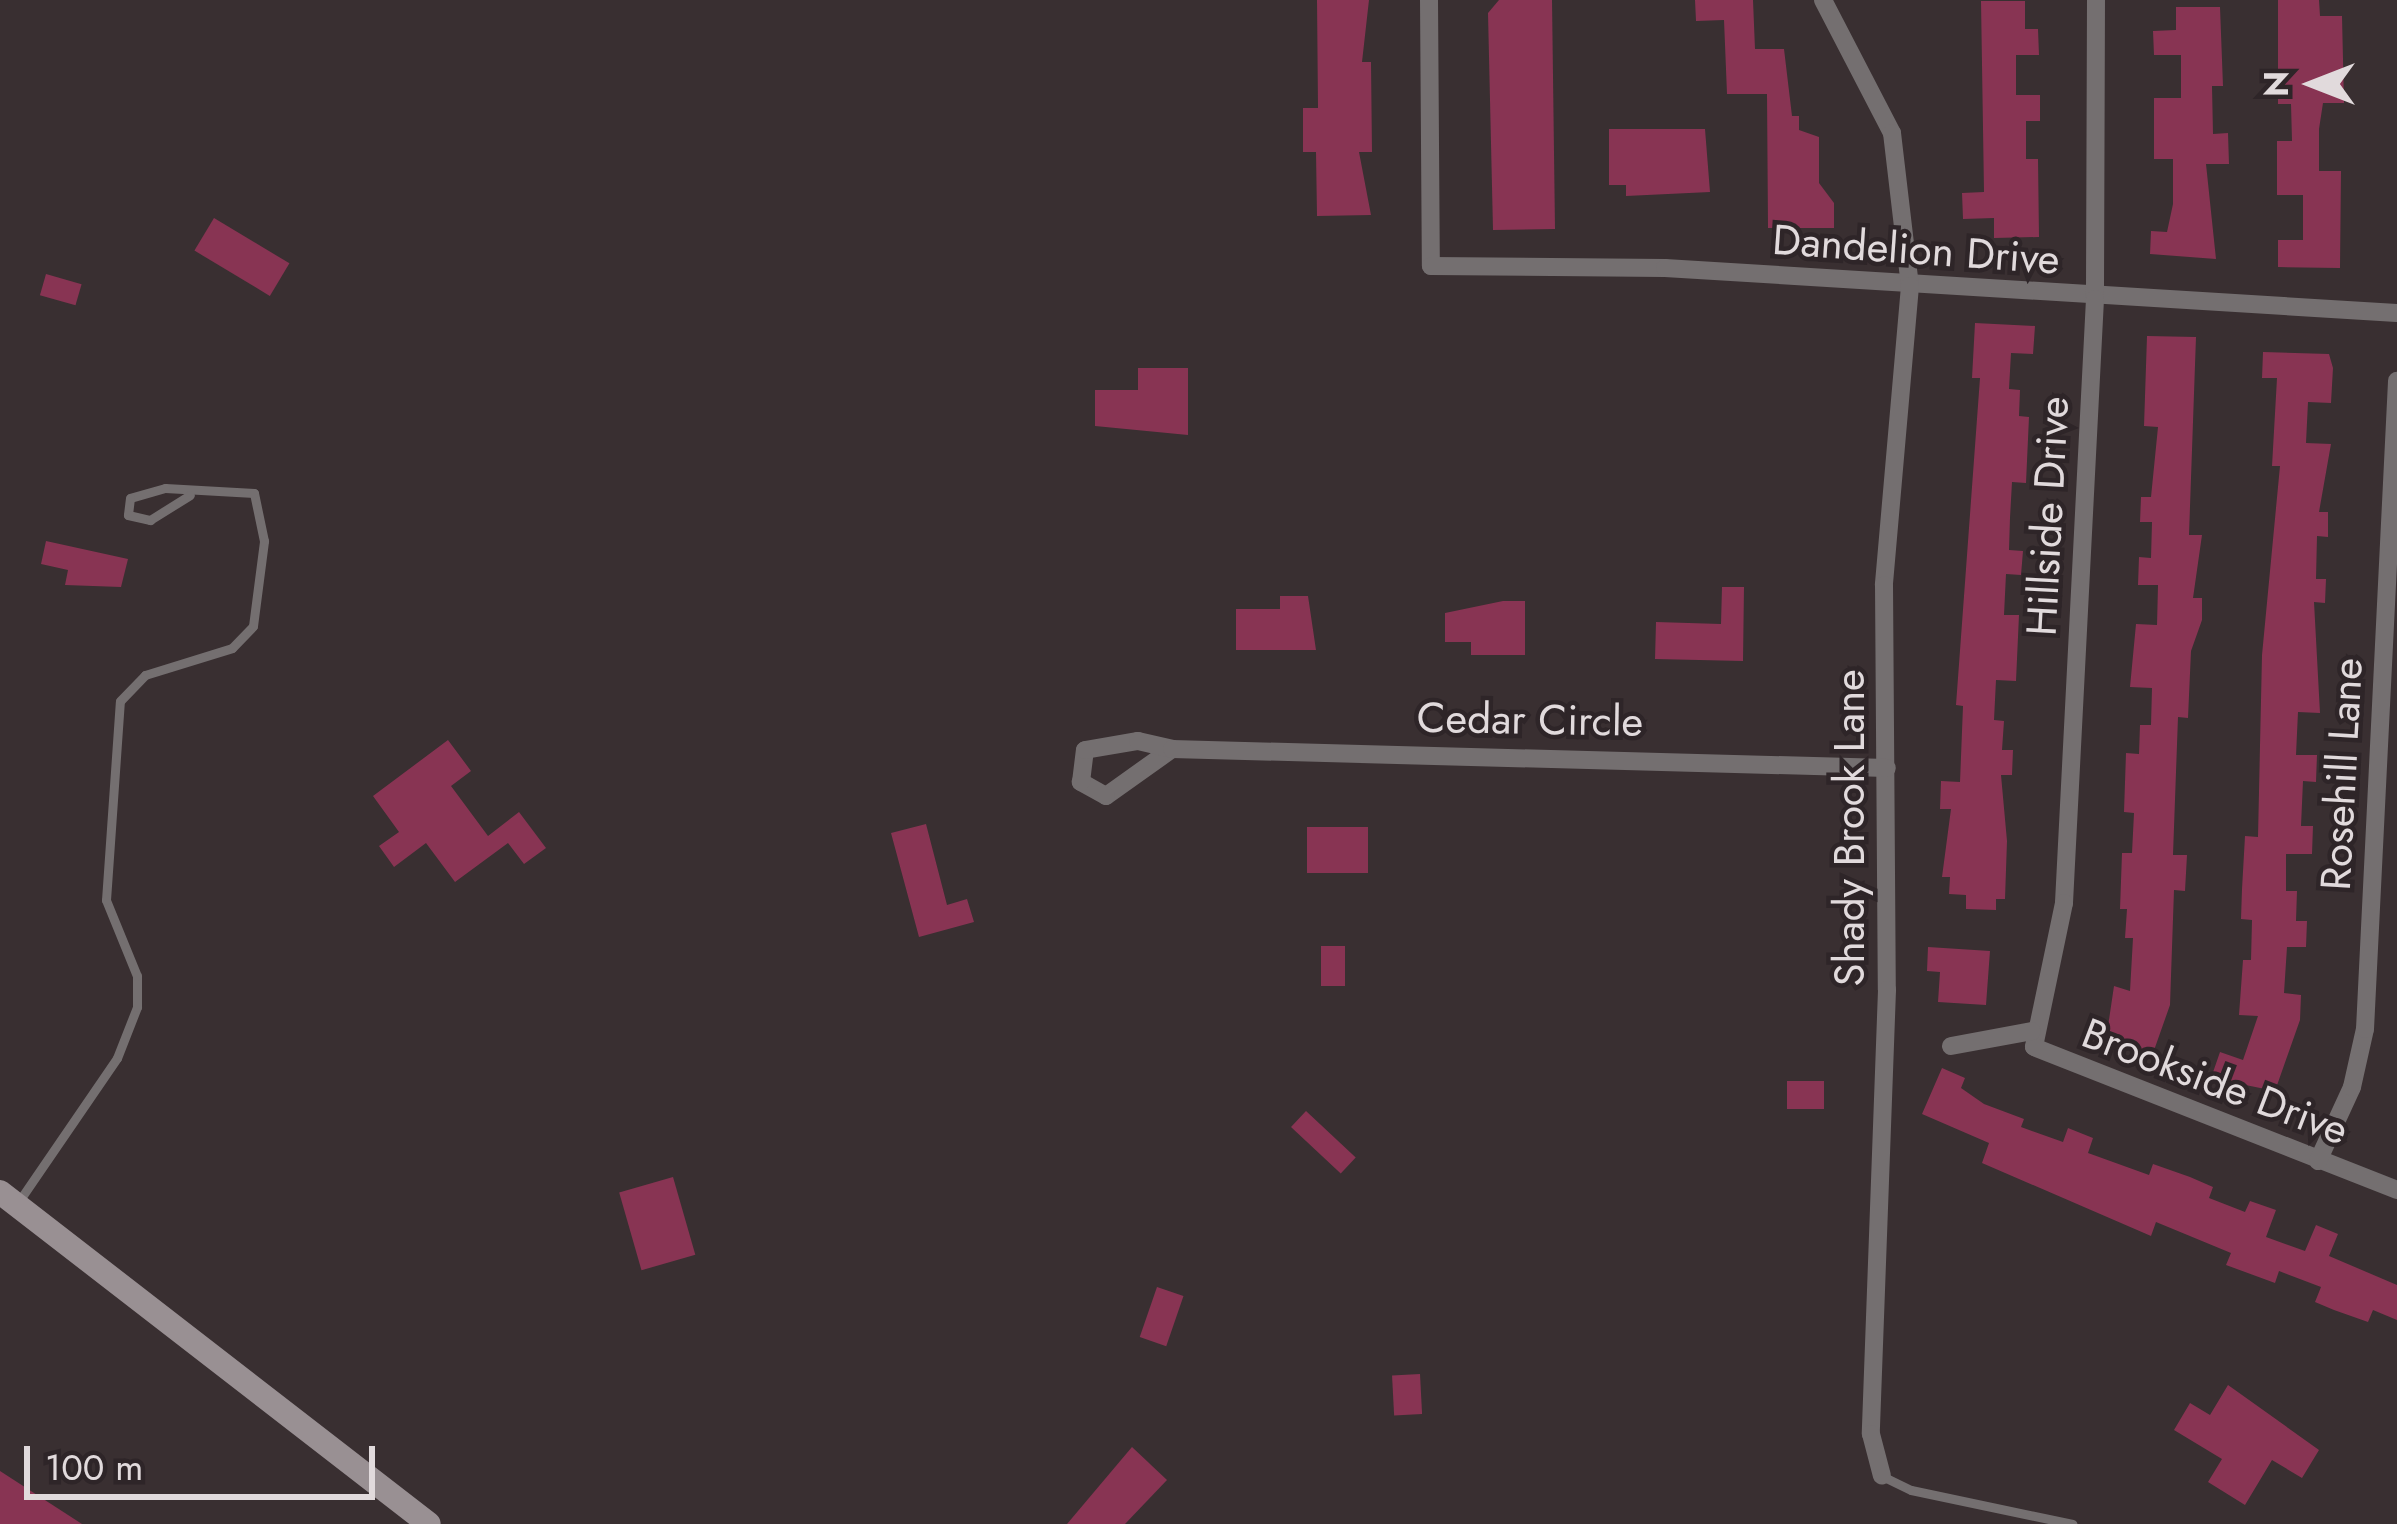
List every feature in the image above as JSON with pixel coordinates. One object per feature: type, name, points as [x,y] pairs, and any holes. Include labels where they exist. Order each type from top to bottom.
[{"type":"street","name":"Dandelion Drive","points":[[1429,0],[1431,266],[1665,268],[2095,299],[2397,313]]},
{"type":"street","name":"Shady Brook Lane","points":[[1823,0],[1892,133],[1910,286],[1884,585],[1888,768],[1871,1434],[1882,1476]]},
{"type":"street","name":"Hillside Drive","points":[[2032,1031],[2064,903],[2095,299],[2096,0]]},
{"type":"street","name":"Rosehill Lane","points":[[2318,1161],[2352,1087],[2365,1030],[2397,381]]},
{"type":"street","name":"Cedar Circle","points":[[1172,749],[1106,796],[1081,782],[1085,750],[1138,741],[1172,749],[1888,768]]},
{"type":"street","name":"Brookside Drive","points":[[1951,1046],[2032,1031],[2034,1047],[2057,1061],[2397,1190]]},
{"type":"street","points":[[9,1198],[429,1524]]},
{"type":"lane","points":[[9,1198],[117,1058],[137,1007],[137,976],[106,900],[120,700],[145,676],[232,648],[253,626],[264,541],[254,493],[147,491],[130,499],[128,515],[150,520],[190,495]]},
{"type":"lane","name":"Shady Brook Lane","points":[[1882,1476],[1911,1490],[2072,1524]]},
{"type":"building","points":[[1317,0],[1369,0],[1362,62],[1371,62],[1372,152],[1359,152],[1371,215],[1317,216],[1316,152],[1303,152],[1303,108],[1318,108]]},
{"type":"building","points":[[1499,0],[1552,0],[1555,229],[1493,230],[1488,13]]},
{"type":"building","points":[[1695,0],[1753,0],[1755,49],[1784,49],[1792,116],[1799,116],[1799,130],[1819,137],[1819,183],[1834,203],[1834,228],[1768,228],[1767,94],[1727,94],[1724,20],[1696,21]]},
{"type":"building","points":[[2278,0],[2319,0],[2320,16],[2342,16],[2344,103],[2323,103],[2319,129],[2319,171],[2341,171],[2340,268],[2278,267],[2278,240],[2303,240],[2303,195],[2277,195],[2277,141],[2292,141],[2291,104],[2278,104]]},
{"type":"building","points":[[1981,1],[2025,1],[2025,29],[2038,29],[2039,55],[2016,55],[2016,95],[2040,95],[2040,121],[2026,121],[2026,159],[2038,159],[2039,237],[1994,238],[1994,218],[1963,219],[1962,193],[1984,192]]},
{"type":"building","points":[[2176,7],[2220,7],[2223,86],[2212,86],[2213,134],[2228,133],[2229,164],[2206,164],[2216,259],[2150,254],[2151,231],[2167,232],[2173,204],[2173,159],[2154,159],[2154,98],[2181,98],[2181,55],[2154,55],[2153,31],[2176,30]]},
{"type":"building","points":[[1609,129],[1705,129],[1710,192],[1626,196],[1626,185],[1609,185]]},
{"type":"building","points":[[214,218],[289,263],[270,296],[194,251]]},
{"type":"building","points":[[46,274],[82,284],[76,305],[40,295]]},
{"type":"building","points":[[1975,323],[2035,326],[2033,354],[2011,353],[2009,389],[2020,390],[2019,416],[2029,417],[2026,483],[2012,482],[2010,518],[2009,550],[2023,551],[2021,575],[2006,574],[2004,615],[2019,615],[2016,681],[1996,680],[1994,720],[2004,721],[2002,750],[2013,750],[2012,775],[2001,775],[2007,841],[2005,899],[1996,899],[1996,910],[1966,909],[1966,895],[1949,894],[1950,877],[1942,877],[1951,809],[1940,809],[1941,781],[1960,782],[1963,706],[1956,705],[1980,378],[1972,378]]},
{"type":"building","points":[[2147,336],[2196,337],[2189,535],[2202,535],[2193,598],[2202,598],[2202,620],[2191,651],[2188,718],[2178,717],[2173,855],[2187,855],[2185,891],[2174,890],[2170,1005],[2152,1056],[2106,1040],[2114,986],[2130,991],[2133,938],[2125,938],[2127,909],[2120,909],[2122,853],[2132,853],[2134,813],[2124,812],[2126,753],[2139,754],[2140,725],[2151,725],[2152,688],[2130,687],[2136,624],[2157,625],[2158,585],[2138,585],[2139,557],[2151,558],[2152,522],[2140,522],[2141,497],[2151,497],[2158,427],[2144,426]]},
{"type":"building","points":[[2263,352],[2329,354],[2333,368],[2331,403],[2308,402],[2306,443],[2331,444],[2319,512],[2328,512],[2328,537],[2317,536],[2316,579],[2326,579],[2325,603],[2314,602],[2320,713],[2298,712],[2296,755],[2317,755],[2316,782],[2303,781],[2301,826],[2313,826],[2312,854],[2286,854],[2286,891],[2297,891],[2296,921],[2307,921],[2306,947],[2287,947],[2284,993],[2301,995],[2300,1020],[2275,1091],[2211,1078],[2220,1052],[2243,1060],[2258,1016],[2239,1015],[2243,960],[2251,960],[2252,920],[2241,919],[2245,836],[2258,837],[2262,655],[2280,466],[2272,466],[2277,378],[2262,378]]},
{"type":"building","points":[[1138,368],[1188,368],[1188,435],[1095,426],[1095,390],[1138,390]]},
{"type":"building","points":[[46,541],[128,559],[121,587],[65,585],[68,570],[41,564]]},
{"type":"building","points":[[1722,587],[1744,587],[1743,661],[1655,659],[1656,622],[1721,624]]},
{"type":"building","points":[[1280,596],[1308,596],[1316,650],[1236,650],[1236,609],[1280,609]]},
{"type":"building","points":[[1525,601],[1525,655],[1471,655],[1471,642],[1445,642],[1445,613]]},
{"type":"building","points":[[448,740],[471,771],[451,786],[488,836],[519,812],[546,848],[524,864],[508,843],[455,882],[426,843],[394,867],[379,846],[399,832],[373,796]]},
{"type":"building","points":[[926,824],[947,905],[967,899],[974,922],[919,937],[891,833]]},
{"type":"building","points":[[1307,827],[1368,827],[1368,873],[1307,873]]},
{"type":"building","points":[[1321,946],[1345,946],[1345,986],[1321,986]]},
{"type":"building","points":[[1928,947],[1990,951],[1986,1005],[1938,1002],[1940,972],[1927,971]]},
{"type":"building","points":[[1942,1068],[1965,1078],[1961,1088],[1984,1104],[2024,1119],[2021,1127],[2063,1142],[2068,1128],[2093,1138],[2088,1153],[2149,1175],[2153,1164],[2190,1177],[2213,1187],[2209,1198],[2245,1212],[2250,1201],[2276,1210],[2266,1237],[2305,1251],[2316,1225],[2338,1234],[2329,1256],[2397,1285],[2397,1320],[2373,1310],[2368,1322],[2334,1310],[2315,1302],[2321,1287],[2279,1271],[2275,1283],[2226,1265],[2231,1253],[2156,1222],[2151,1236],[1982,1163],[1989,1143],[1922,1114]]},
{"type":"building","points":[[1787,1081],[1824,1081],[1824,1109],[1787,1109]]},
{"type":"building","points":[[1306,1111],[1356,1157],[1341,1173],[1291,1127]]},
{"type":"building","points":[[673,1177],[695,1255],[641,1270],[619,1192]]},
{"type":"building","points":[[1157,1287],[1183,1296],[1166,1346],[1140,1337]]},
{"type":"building","points":[[1420,1374],[1422,1414],[1394,1415],[1392,1375]]},
{"type":"building","points":[[2228,1385],[2319,1450],[2302,1478],[2272,1460],[2245,1505],[2208,1482],[2222,1459],[2174,1430],[2190,1403],[2210,1415]]},
{"type":"building","points":[[1132,1447],[1167,1480],[1125,1524],[1067,1524]]},
{"type":"building","points":[[0,1471],[82,1524],[0,1524]]}]
